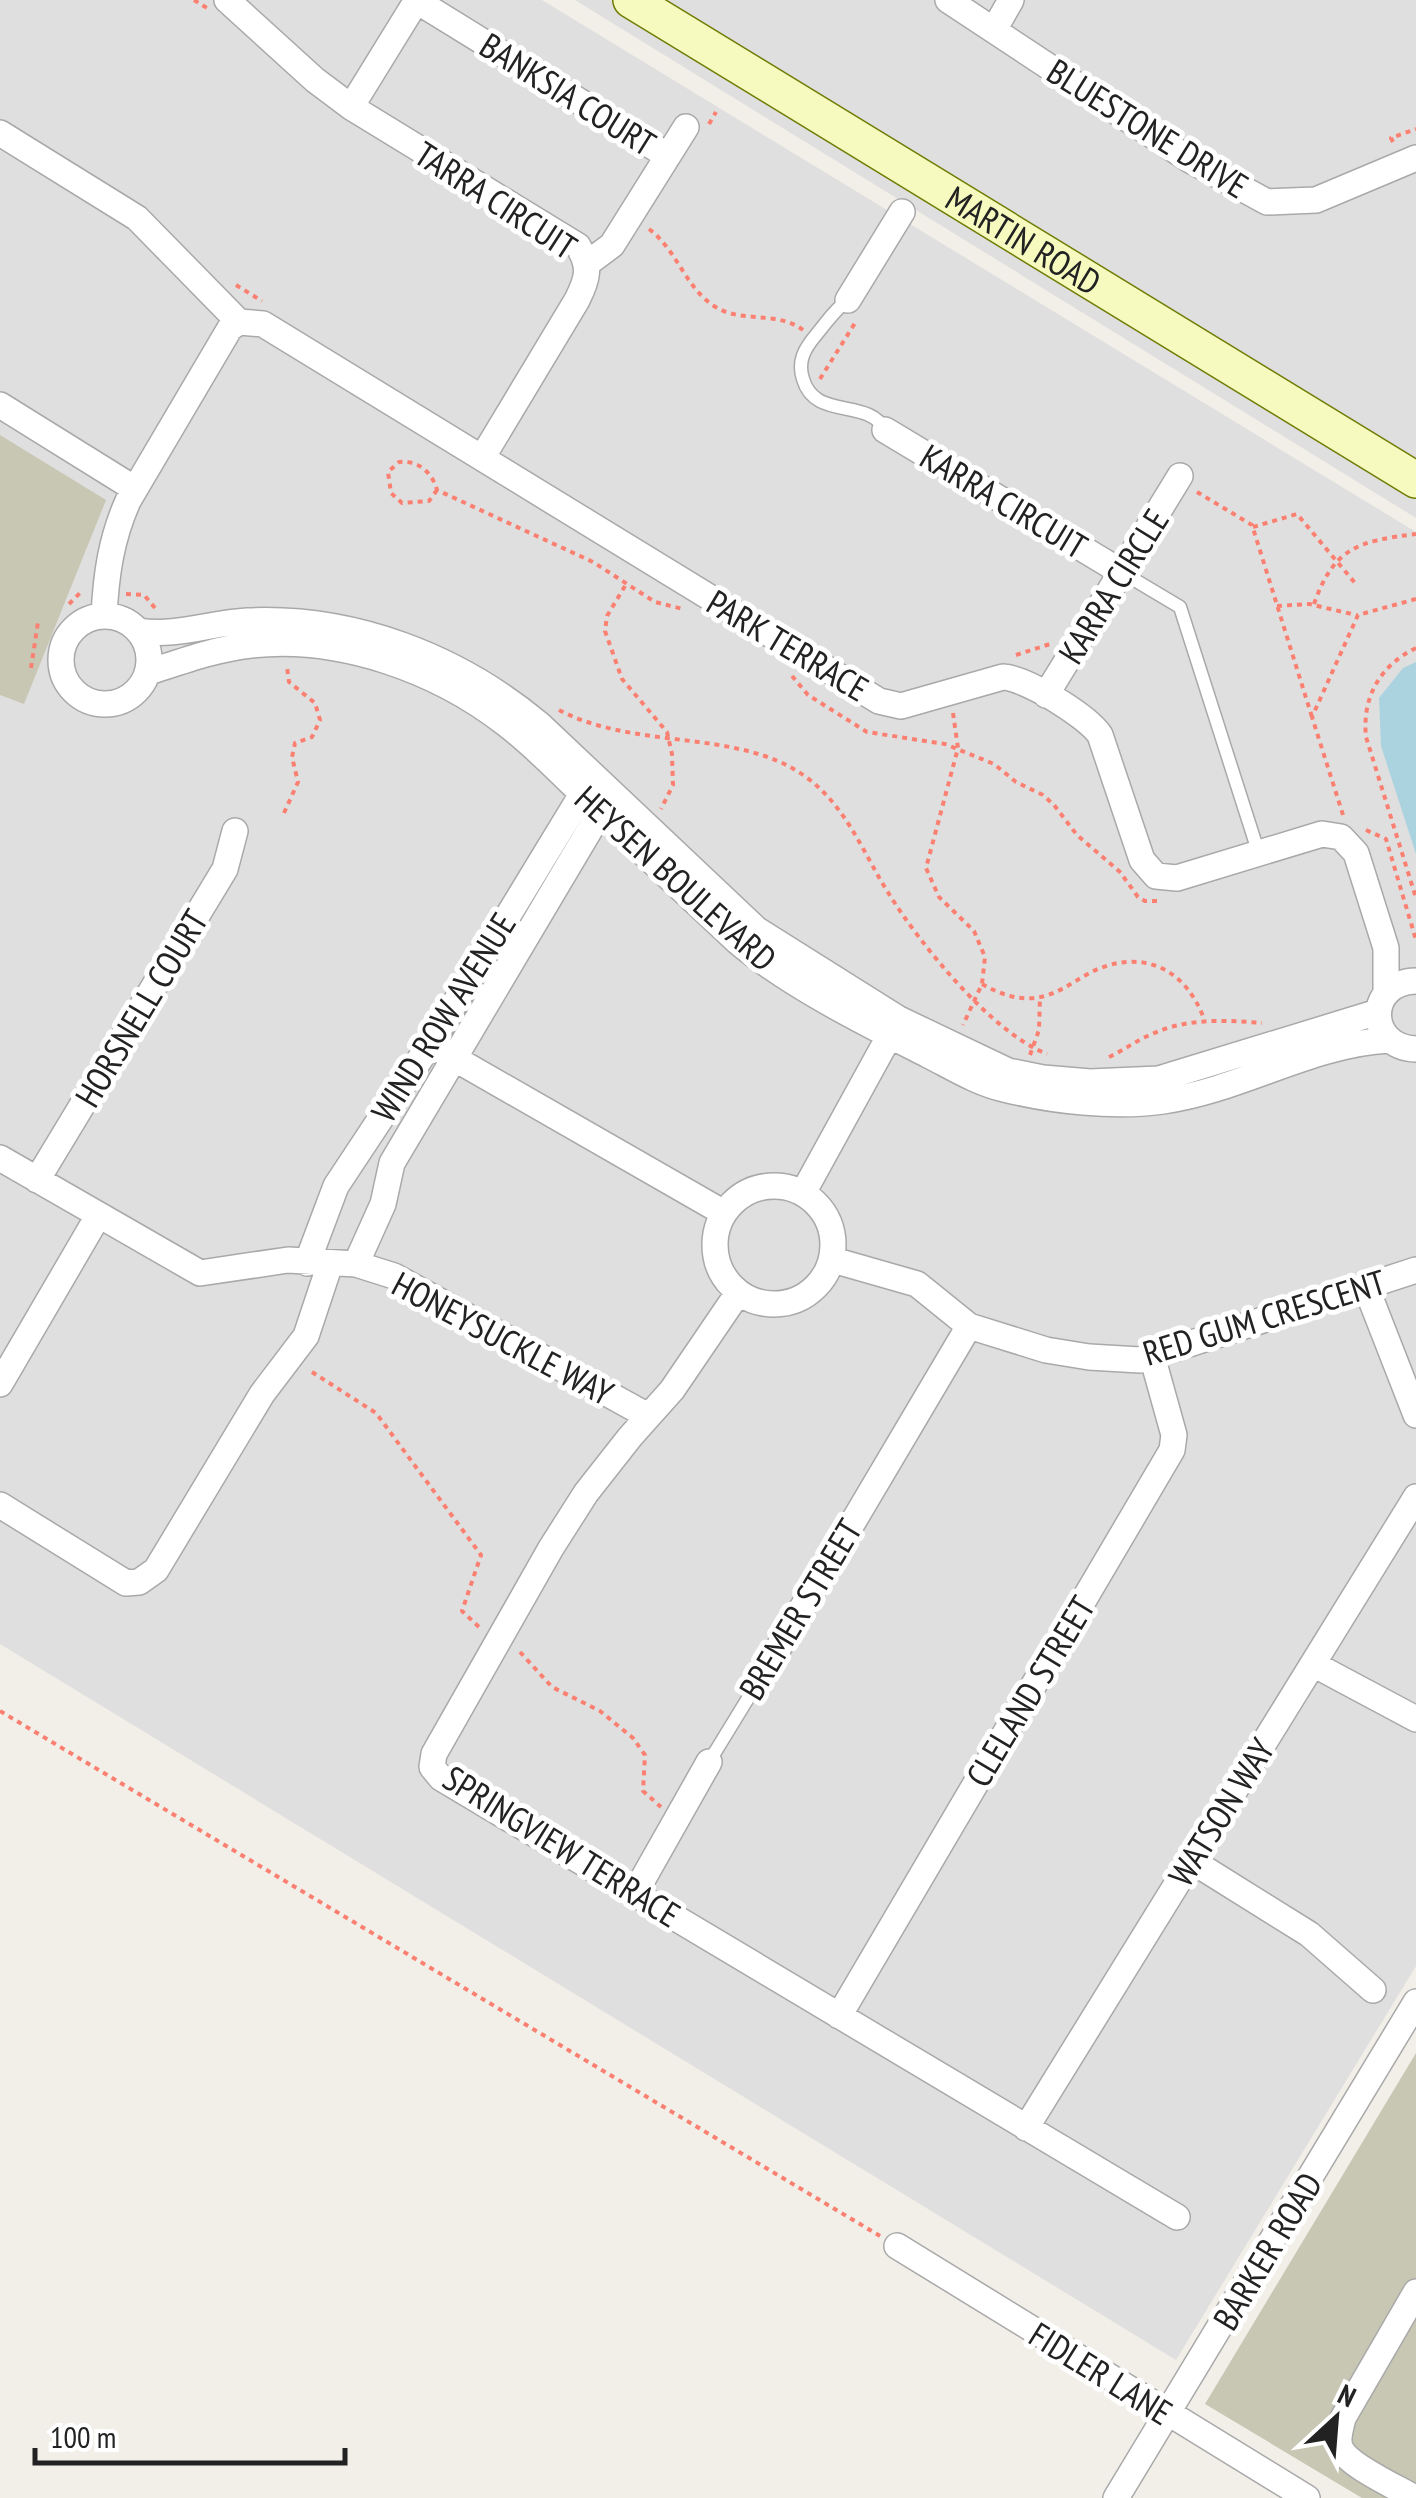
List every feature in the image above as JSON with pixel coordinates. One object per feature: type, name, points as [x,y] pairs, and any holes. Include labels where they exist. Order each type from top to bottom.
[{"type":"street","name":"TARRA CIRCUIT","points":[[226,0],[351,107],[578,246],[588,262],[587,280],[577,300],[482,458]]},
{"type":"street","points":[[351,107],[417,0]]},
{"type":"street","name":"BANKSIA COURT","points":[[417,0],[668,156]]},
{"type":"street","name":"MARTIN ROAD","points":[[631,0],[1416,480]]},
{"type":"street","name":"BLUESTONE DRIVE","points":[[948,0],[1190,160],[1267,202],[1316,200],[1416,158]]},
{"type":"street","points":[[994,30],[1012,0]]},
{"type":"street","name":"BANKSIA COURT","points":[[588,262],[612,245],[686,127]]},
{"type":"street","name":"PARK TERRACE","points":[[0,133],[137,218],[239,322],[264,324],[879,701],[901,706],[993,679],[1011,678],[1046,695],[1100,735],[1142,860],[1156,876],[1177,878],[1322,834],[1341,837],[1356,853],[1386,948]]},
{"type":"street","points":[[855,305],[902,212]]},
{"type":"street","points":[[105,604],[106,568],[116,527],[230,328],[239,322]]},
{"type":"street","points":[[0,405],[135,489]]},
{"type":"street","name":"KARRA CIRCUIT","points":[[885,430],[1123,572]]},
{"type":"street","name":"KARRA CIRCLE","points":[[1046,695],[1123,572],[1187,483]]},
{"type":"street","points":[[105,604],[140,631],[150,658],[149,672],[132,697],[103,705],[75,694],[61,668],[61,652],[76,626],[105,604]]},
{"type":"street","name":"HEYSEN BOULEVARD","points":[[140,631],[170,632],[219,623],[286,620],[384,638],[446,664],[503,696],[539,724],[596,794],[751,953],[895,1027],[1002,1089],[1112,1103],[1162,1101],[1219,1088],[1358,1041],[1408,1049]]},
{"type":"street","name":"HEYSEN BOULEVARD","points":[[149,672],[197,655],[252,644],[310,646],[378,659],[432,679],[504,722],[645,828],[756,929],[895,1027],[1008,1071],[1090,1082],[1159,1079],[1382,1002],[1404,982],[1415,981]]},
{"type":"street","name":"WIND ROW AVENUE","points":[[0,1505],[126,1582],[139,1582],[156,1570],[262,1394],[306,1336],[331,1264],[336,1186],[441,1051],[596,794]]},
{"type":"street","name":"HORSNELL COURT","points":[[37,1180],[225,869],[235,832]]},
{"type":"street","points":[[1386,948],[1415,981]]},
{"type":"street","points":[[1386,948],[1383,1032],[1408,1049]]},
{"type":"street","points":[[803,1193],[895,1027]]},
{"type":"street","points":[[441,1051],[724,1213]]},
{"type":"street","name":"WIND ROW AVENUE","points":[[331,1264],[383,1204],[392,1163],[441,1051]]},
{"type":"street","name":"HONEYSUCKLE WAY","points":[[0,1158],[200,1273],[288,1260],[331,1264],[414,1284],[648,1416]]},
{"type":"street","points":[[768,1186],[803,1193],[818,1204],[830,1221],[833,1260],[825,1278],[812,1292],[794,1302],[756,1302],[738,1293],[726,1280],[714,1246],[724,1213],[736,1199],[768,1186]]},
{"type":"street","points":[[0,1384],[98,1216]]},
{"type":"street","name":"RED GUM CRESCENT","points":[[833,1260],[916,1284],[970,1326],[1060,1353],[1140,1360],[1416,1270]]},
{"type":"street","points":[[1366,1287],[1416,1415]]},
{"type":"street","name":"SPRINGVIEW TERRACE","points":[[738,1293],[672,1390],[597,1478],[551,1548],[434,1754],[432,1767],[440,1778],[1177,2217]]},
{"type":"street","name":"BREMER STREET","points":[[769,1664],[970,1326]]},
{"type":"street","name":"CLELAND STREET","points":[[838,2016],[1172,1450],[1174,1435],[1152,1356]]},
{"type":"street","name":"WATSON WAY","points":[[1026,2128],[1416,1497]]},
{"type":"street","points":[[1313,1664],[1416,1719]]},
{"type":"street","name":"BREMER STREET","points":[[634,1894],[709,1762]]},
{"type":"street","points":[[1192,1861],[1309,1934],[1373,1990]]},
{"type":"street","name":"BARKER ROAD","points":[[1116,2498],[1416,2002]]},
{"type":"street","name":"FIDLER LANE","points":[[897,2246],[1307,2498]]},
{"type":"street","points":[[1415,2498],[1353,2462],[1341,2450],[1339,2434],[1344,2418],[1416,2292]]},
{"type":"lane","points":[[855,305],[812,340],[804,351],[801,366],[810,393],[828,406],[874,417],[885,430]]},
{"type":"lane","points":[[1123,572],[1180,607],[1259,854]]},
{"type":"lane","name":"BREMER STREET","points":[[709,1762],[769,1664]]},
{"type":"path","points":[[645,226],[665,241],[693,286],[717,308],[796,325],[812,340]]},
{"type":"path","points":[[824,386],[820,378],[855,305]]},
{"type":"path","points":[[399,462],[416,464],[430,475],[437,490],[430,501],[402,503],[390,493],[388,472],[399,462]]},
{"type":"path","points":[[1187,483],[1252,527],[1344,820]]},
{"type":"path","points":[[1252,527],[1297,514],[1355,583]]},
{"type":"path","points":[[1314,604],[1336,560],[1354,548],[1416,534]]},
{"type":"path","points":[[622,591],[606,624],[608,643],[622,678],[670,740],[672,785],[660,810],[645,828]]},
{"type":"path","points":[[69,604],[81,592],[105,604],[144,595],[155,608],[169,607]]},
{"type":"path","points":[[1277,606],[1314,604],[1358,616],[1416,598]]},
{"type":"path","points":[[1312,717],[1358,616]]},
{"type":"path","points":[[31,668],[38,622]]},
{"type":"path","points":[[1416,648],[1380,677],[1372,688],[1364,717],[1366,738],[1416,898]]},
{"type":"path","points":[[284,812],[298,782],[292,757],[295,743],[312,737],[320,720],[316,704],[289,682],[286,663]]},
{"type":"path","points":[[949,692],[958,748],[926,868],[931,884],[981,943],[985,958],[982,984],[963,1030],[954,1025]]},
{"type":"path","points":[[546,701],[562,712],[614,730],[756,753],[805,776],[851,826],[887,892],[920,940],[976,1001],[1051,1058],[1018,1053]]},
{"type":"path","points":[[562,712],[565,722]]},
{"type":"path","points":[[1355,825],[1386,839],[1416,940]]},
{"type":"path","points":[[1087,842],[1138,896],[1145,901],[1166,901]]},
{"type":"path","points":[[982,984],[1014,997],[1040,997],[1102,967],[1137,962],[1156,966],[1184,982],[1198,1002],[1204,1021]]},
{"type":"path","points":[[1034,1048],[1040,1030],[1040,997]]},
{"type":"path","points":[[1104,1059],[1152,1033],[1204,1021],[1274,1026]]},
{"type":"path","points":[[312,1372],[376,1413],[481,1554],[462,1611],[483,1632]]},
{"type":"path","points":[[516,1650],[552,1687],[600,1710],[633,1738],[645,1755],[643,1791],[678,1817]]},
{"type":"path","points":[[0,1711],[897,2246]]},
{"type":"shaded area","points":[[0,0],[542,0],[1416,532],[1416,1966],[1176,2360],[0,1644]]},
{"type":"shaded area","points":[[575,0],[1416,0],[1416,518]]},
{"type":"shaded area","points":[[0,435],[106,500],[24,704],[0,695]]},
{"type":"shaded area","points":[[1416,2053],[1416,2498],[1362,2498],[1205,2404]]},
{"type":"water","points":[[1416,662],[1416,854],[1381,746],[1379,698],[1403,668]]}]
